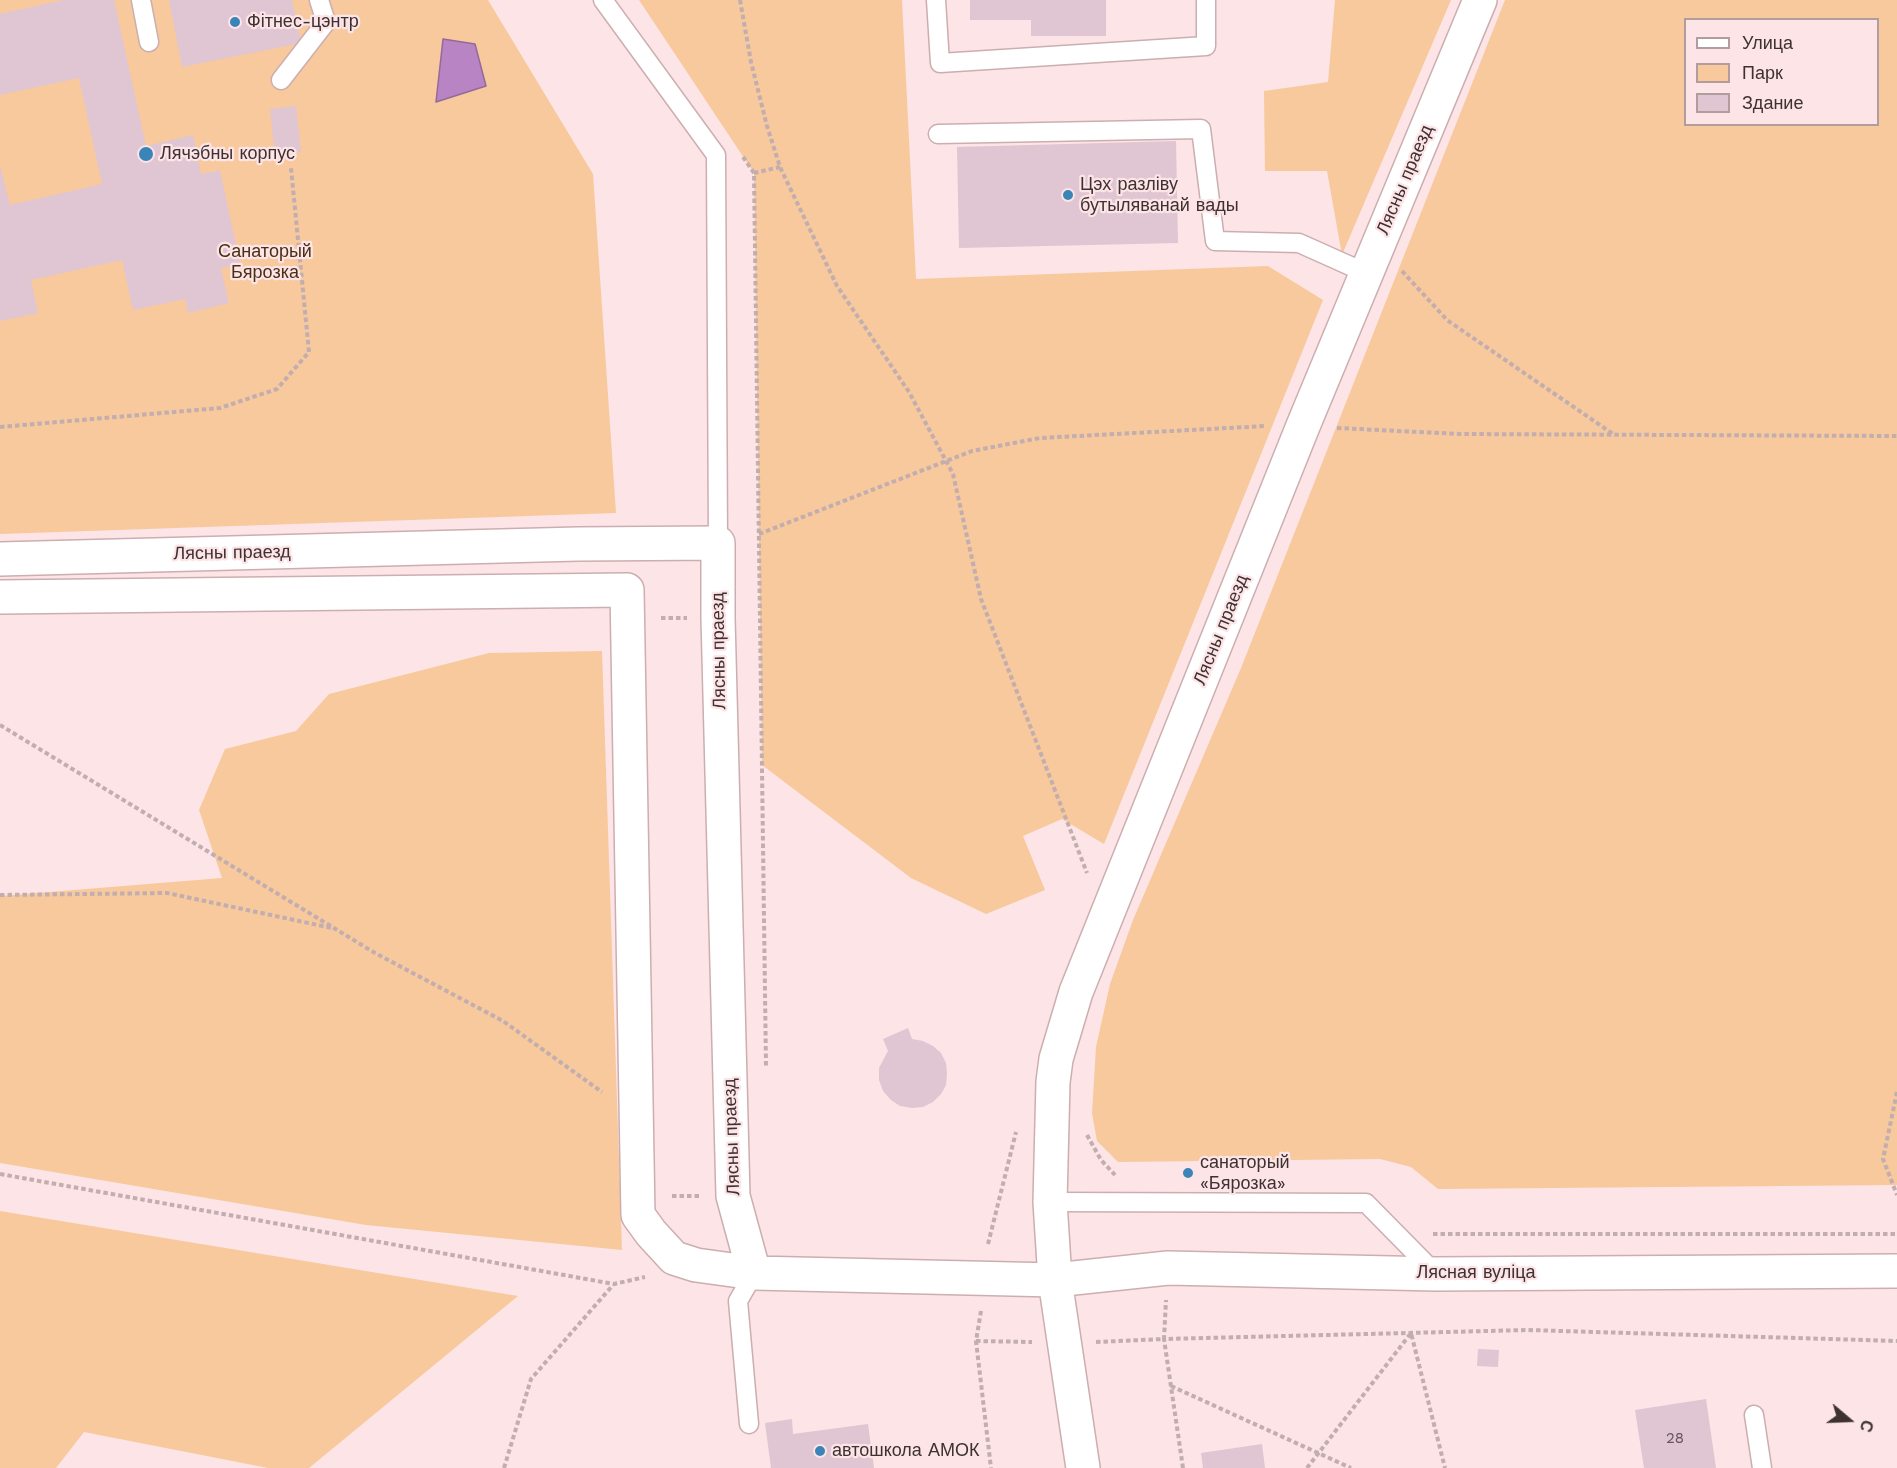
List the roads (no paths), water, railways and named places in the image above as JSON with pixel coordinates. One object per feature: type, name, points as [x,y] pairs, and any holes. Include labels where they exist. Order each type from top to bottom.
[{"type":"street","name":"Лясны праезд","points":[[1083,1468],[1055,1280],[1050,1202],[1053,1082],[1056,1059],[1076,992],[1288,426],[1366,273],[1480,0]]},
{"type":"street","name":"Лясны праезд","points":[[0,559],[578,544],[718,543],[733,1196],[754,1273]]},
{"type":"street","points":[[0,597],[627,591],[638,1215],[674,1258],[696,1265],[754,1273]]},
{"type":"street","name":"Лясная вуліца","points":[[754,1273],[1055,1280],[1168,1268],[1436,1274],[1897,1270]]},
{"type":"lane","points":[[141,0],[149,42]]},
{"type":"lane","points":[[281,80],[326,22],[319,0]]},
{"type":"lane","points":[[603,0],[716,155],[718,543]]},
{"type":"lane","points":[[936,0],[940,63],[1206,46],[1206,0]]},
{"type":"lane","points":[[939,134],[1201,129],[1215,240],[1299,243],[1366,273]]},
{"type":"lane","points":[[1050,1202],[1366,1203],[1436,1274]]},
{"type":"lane","points":[[749,1424],[738,1301],[754,1273]]},
{"type":"lane","points":[[1754,1415],[1762,1468]]},
{"type":"place","name":"Фітнес-цэнтр","points":[[235,22]]},
{"type":"place","name":"Лячэбны корпус","points":[[146,154]]},
{"type":"place","name":"Цэх разліву бутыляванай вады","points":[[1068,195]]},
{"type":"place","name":"санаторый «Бярозка»","points":[[1188,1173]]},
{"type":"place","name":"автошкола АМОК","points":[[820,1451]]},
{"type":"park label","name":"Санаторый Бярозка","points":[[265,262]]}]
